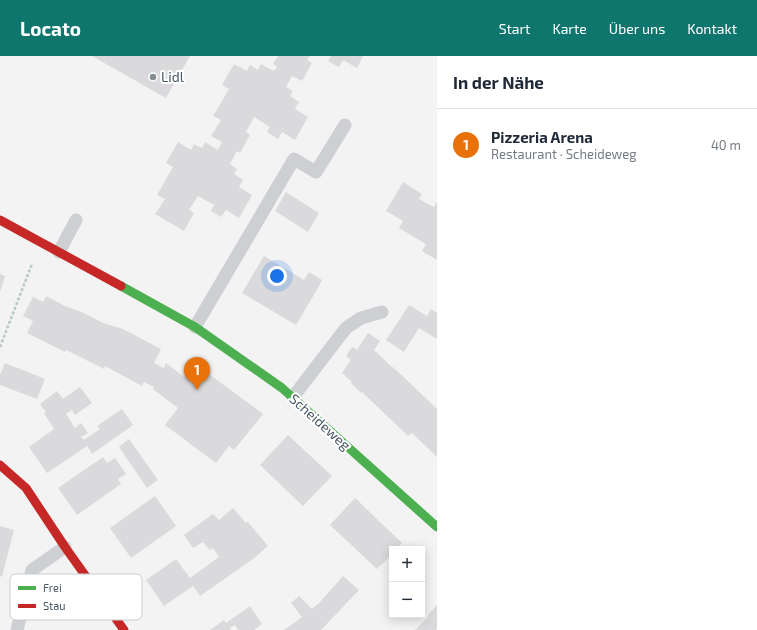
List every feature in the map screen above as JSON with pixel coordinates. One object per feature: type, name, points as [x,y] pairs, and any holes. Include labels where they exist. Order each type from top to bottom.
[{"type":"street","name":"Scheideweg","points":[[0,220],[196,326],[293,397],[435,522]]},
{"type":"street","points":[[0,465],[26,488],[84,574]]},
{"type":"street","points":[[117,620],[124,630]]},
{"type":"lane","points":[[196,326],[294,160],[316,172],[345,125]]},
{"type":"lane","points":[[59,252],[76,220]]},
{"type":"lane","points":[[293,397],[346,328],[361,318],[382,312]]},
{"type":"lane","points":[[31,574],[32,570],[65,547]]},
{"type":"lane","points":[[17,630],[20,620]]},
{"type":"path","points":[[0,347],[40,242]]},
{"type":"building","name":"Lidl","points":[[92,56],[190,56],[166,98]]},
{"type":"building","points":[[278,56],[310,56],[307,60],[312,63],[302,81],[292,76],[286,87],[293,91],[290,96],[299,102],[295,109],[308,117],[295,140],[282,132],[278,139],[267,132],[270,127],[254,117],[246,132],[250,135],[240,153],[237,151],[230,164],[237,169],[234,174],[243,180],[239,187],[252,195],[239,218],[226,210],[221,217],[211,211],[214,205],[198,196],[189,210],[194,213],[184,231],[155,214],[165,199],[157,195],[173,167],[166,163],[178,142],[191,150],[194,144],[202,148],[205,142],[218,150],[222,142],[211,136],[221,120],[213,116],[229,89],[222,85],[234,64],[247,71],[250,65],[258,70],[261,64],[274,71],[277,67],[273,64]]},
{"type":"building","points":[[331,56],[363,56],[357,68],[343,60],[339,67],[328,61]]},
{"type":"building","points":[[403,182],[422,194],[419,199],[434,207],[437,202],[437,260],[422,251],[426,244],[399,228],[403,221],[386,211]]},
{"type":"building","points":[[286,192],[319,213],[308,232],[275,211]]},
{"type":"building","points":[[264,256],[304,280],[309,272],[322,280],[296,325],[242,293]]},
{"type":"building","points":[[0,274],[5,276],[0,292]]},
{"type":"building","points":[[46,296],[103,323],[123,329],[161,349],[154,363],[164,368],[166,363],[184,377],[194,363],[263,414],[234,450],[229,446],[216,463],[165,425],[178,408],[153,389],[154,387],[144,382],[142,386],[105,366],[104,369],[27,333],[33,321],[23,316],[33,297],[43,302]]},
{"type":"building","points":[[409,305],[427,316],[431,309],[437,313],[437,339],[419,328],[404,352],[386,340]]},
{"type":"building","points":[[368,333],[380,341],[374,350],[436,408],[437,407],[437,457],[412,433],[408,436],[362,392],[361,393],[342,373],[351,360],[346,356],[352,347],[357,350]]},
{"type":"building","points":[[5,363],[45,379],[37,399],[0,385],[0,375]]},
{"type":"building","points":[[80,387],[92,403],[75,415],[72,410],[66,414],[75,428],[81,423],[88,433],[81,437],[84,440],[100,429],[97,426],[122,409],[133,425],[92,454],[87,446],[47,473],[29,447],[54,429],[44,413],[46,412],[40,404],[57,391],[63,399]]},
{"type":"building","points":[[288,435],[332,476],[303,506],[260,465]]},
{"type":"building","points":[[129,439],[158,480],[147,488],[119,447]]},
{"type":"building","points":[[103,457],[107,463],[115,458],[126,474],[118,479],[121,484],[77,515],[58,488]]},
{"type":"building","points":[[155,496],[176,526],[131,558],[110,528]]},
{"type":"building","points":[[355,498],[402,543],[399,546],[389,546],[389,557],[377,569],[330,525]]},
{"type":"building","points":[[233,508],[246,523],[248,522],[268,546],[253,559],[200,596],[193,586],[164,606],[146,580],[176,559],[190,578],[219,557],[213,548],[210,550],[203,542],[193,548],[184,535],[213,514],[219,520]]},
{"type":"building","points":[[0,526],[14,530],[2,577],[0,576]]},
{"type":"building","points":[[343,576],[359,590],[321,630],[284,630],[302,617],[291,603],[299,596],[312,609]]},
{"type":"building","points":[[437,605],[437,629],[415,630],[429,616],[428,615]]},
{"type":"building","points":[[250,606],[262,624],[254,630],[238,630],[235,625],[230,628],[231,630],[210,630],[224,620],[226,623]]},
{"type":"traffic: fast","points":[[121,286],[195,327],[282,388],[437,527]]},
{"type":"traffic: jam","points":[[0,220],[121,286]]},
{"type":"traffic: jam","points":[[0,465],[26,488],[84,574]]},
{"type":"traffic: jam","points":[[117,620],[124,630]]},
{"type":"place","name":"Lidl","points":[[153,77]]},
{"type":"place","name":"Pizzeria Arena","points":[[197,390]]}]
